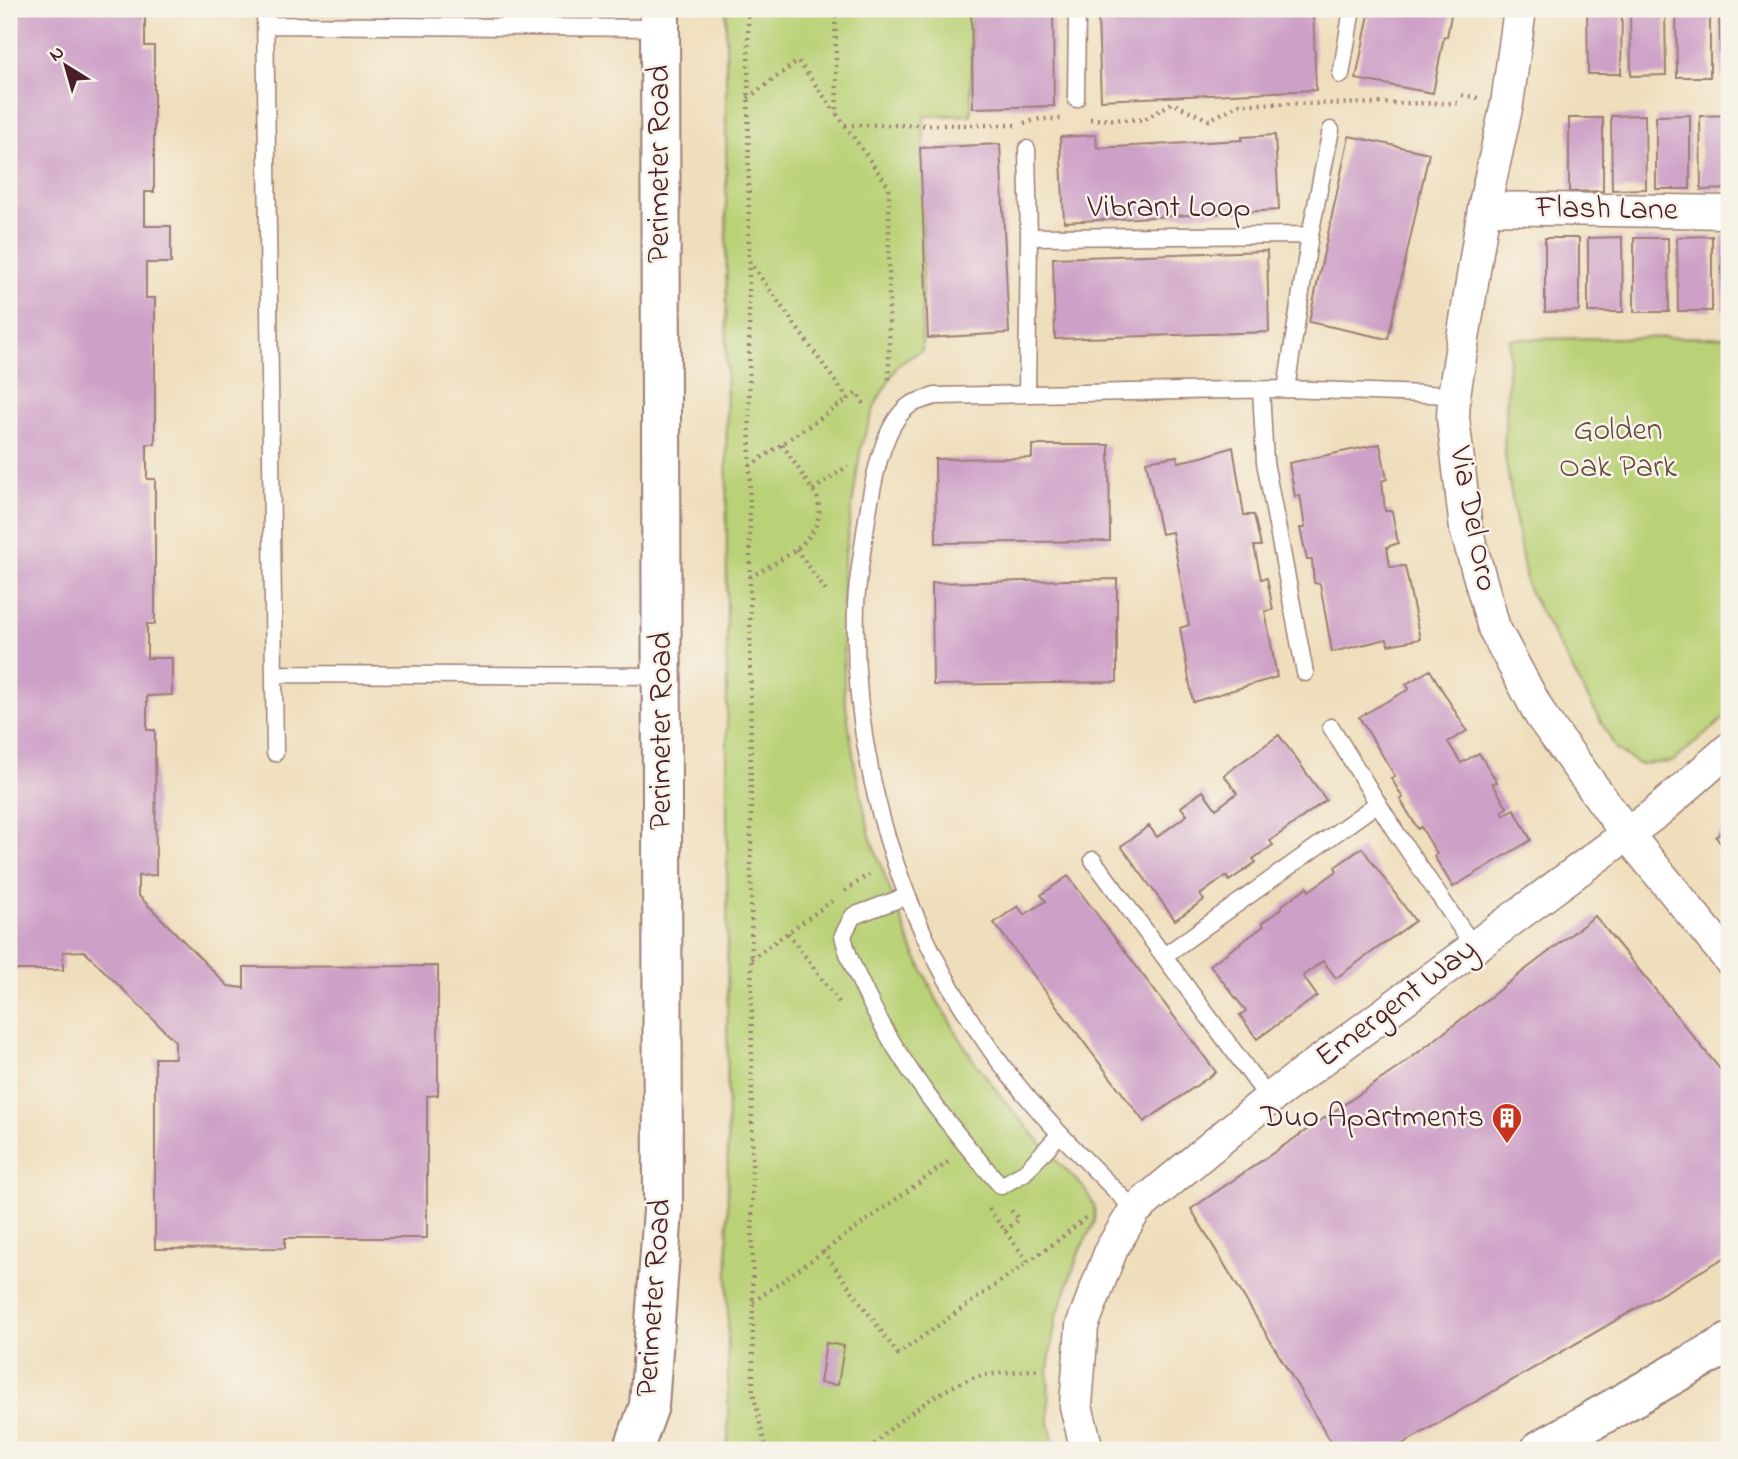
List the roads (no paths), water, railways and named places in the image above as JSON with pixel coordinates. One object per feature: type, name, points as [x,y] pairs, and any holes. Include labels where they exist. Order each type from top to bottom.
[{"type":"street","name":"Via Del Oro","points":[[1520,9],[1507,104],[1484,208],[1454,394],[1453,418],[1466,529],[1494,628],[1541,716],[1627,834],[1729,959]]},
{"type":"street","name":"Perimeter Road","points":[[633,1450],[649,1406],[663,1210],[660,18]]},
{"type":"street","name":"Flash Lane","points":[[1484,208],[1729,212]]},
{"type":"street","name":"Emergent Way","points":[[1087,1450],[1076,1406],[1082,1326],[1112,1248],[1135,1210],[1269,1099],[1627,834],[1729,749]]},
{"type":"street","points":[[1540,1450],[1729,1343]]},
{"type":"lane","points":[[1076,99],[1077,9]]},
{"type":"lane","points":[[1341,75],[1352,9]]},
{"type":"lane","points":[[275,753],[265,17],[660,18]]},
{"type":"lane","points":[[1286,389],[1310,235],[1331,130]]},
{"type":"lane","points":[[1027,149],[1027,394]]},
{"type":"lane","name":"Vibrant Loop","points":[[1029,237],[1310,235]]},
{"type":"lane","points":[[1135,1210],[1059,1135],[993,1053],[945,977],[907,896],[894,861],[872,777],[858,689],[856,604],[866,524],[882,447],[893,423],[910,405],[935,396],[1286,389],[1454,394]]},
{"type":"lane","points":[[1261,390],[1265,462],[1305,673]]},
{"type":"lane","points":[[274,674],[662,676]]},
{"type":"lane","points":[[1331,727],[1474,947]]},
{"type":"lane","points":[[1164,956],[1378,803]]},
{"type":"lane","points":[[1093,860],[1269,1099]]},
{"type":"lane","points":[[907,896],[853,916],[843,935],[854,970],[899,1055],[934,1106],[1001,1186],[1024,1173],[1059,1135]]},
{"type":"place","name":"Duo Apartments","points":[[1507,1145]]},
{"type":"park label","name":"Golden Oak Park","points":[[1618,450]]}]
